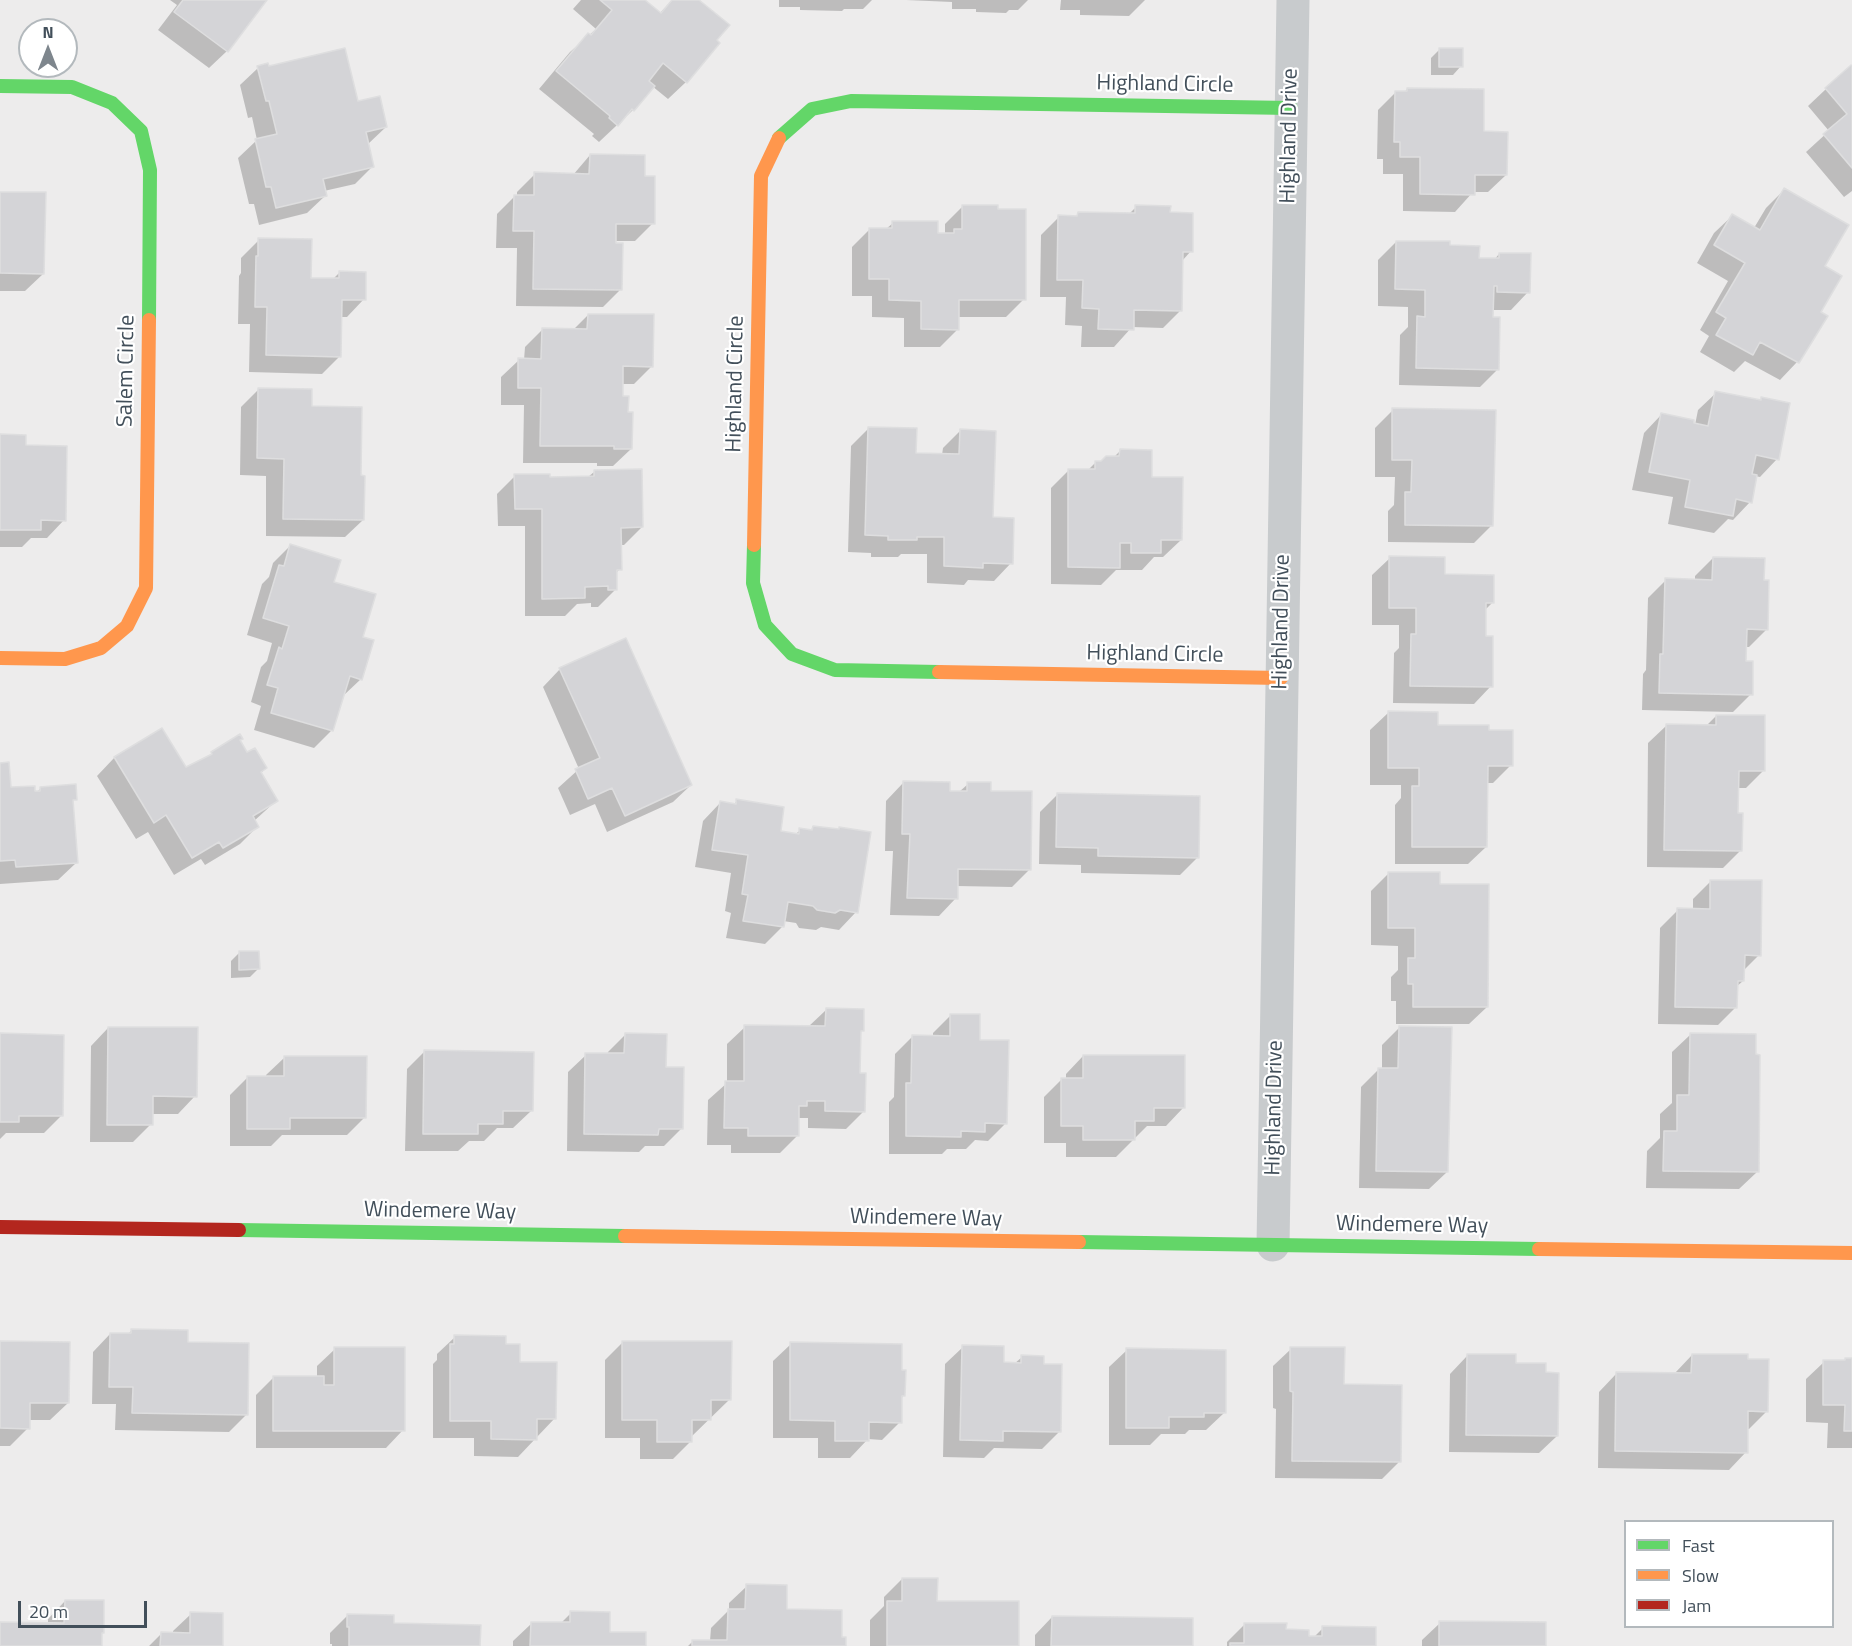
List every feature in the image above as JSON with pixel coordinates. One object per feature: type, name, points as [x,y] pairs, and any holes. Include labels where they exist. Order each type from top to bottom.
[{"type":"street","name":"Highland Drive","points":[[1273,1245],[1293,0]]},
{"type":"street","name":"Salem Circle","points":[[0,86],[72,87],[112,103],[141,131],[150,170],[146,588],[127,626],[101,648],[65,659],[0,658]]},
{"type":"street","name":"Highland Circle","points":[[1281,678],[835,670],[792,654],[765,625],[753,583],[761,176],[780,135],[812,109],[851,101],[1291,108]]},
{"type":"street","name":"Windemere Way","points":[[0,1227],[1852,1253]]},
{"type":"building","points":[[183,0],[267,0],[228,52],[174,12]]},
{"type":"building","points":[[600,0],[645,0],[661,13],[672,0],[699,0],[730,25],[717,40],[720,43],[687,83],[663,63],[649,81],[655,86],[618,126],[609,118],[610,116],[556,71],[588,33],[591,35],[612,10]]},
{"type":"building","points":[[345,48],[358,101],[380,96],[387,127],[366,132],[374,167],[323,179],[327,196],[276,208],[271,187],[266,187],[255,139],[277,134],[257,66],[268,63],[269,66]]},
{"type":"building","points":[[1439,48],[1463,48],[1463,67],[1439,67]]},
{"type":"building","points":[[1851,65],[1852,168],[1823,134],[1847,114],[1825,88]]},
{"type":"building","points":[[1407,88],[1484,89],[1484,131],[1508,132],[1507,175],[1475,175],[1475,195],[1420,194],[1420,157],[1400,157],[1400,142],[1394,142],[1395,91],[1407,91]]},
{"type":"building","points":[[590,154],[645,155],[645,176],[655,176],[655,224],[616,224],[616,243],[623,243],[622,290],[533,289],[534,231],[513,231],[514,195],[534,195],[534,172],[589,174]]},
{"type":"building","points":[[1784,188],[1849,225],[1825,266],[1842,276],[1821,312],[1828,316],[1799,363],[1760,342],[1753,355],[1716,335],[1726,318],[1716,312],[1745,263],[1714,245],[1732,214],[1760,230]]},
{"type":"building","points":[[0,192],[46,192],[44,274],[0,273]]},
{"type":"building","points":[[962,205],[998,205],[998,209],[1026,209],[1026,300],[959,300],[959,330],[921,329],[921,301],[889,300],[889,279],[869,279],[869,228],[892,228],[892,221],[938,221],[938,233],[954,233],[954,229],[962,229]]},
{"type":"building","points":[[1135,205],[1171,206],[1170,212],[1193,213],[1193,252],[1183,252],[1182,311],[1134,310],[1134,330],[1098,329],[1099,309],[1082,308],[1083,280],[1057,280],[1058,215],[1077,216],[1078,212],[1135,213]]},
{"type":"building","points":[[258,238],[312,239],[311,278],[339,278],[339,271],[366,272],[366,300],[342,300],[341,357],[266,355],[267,307],[255,307]]},
{"type":"building","points":[[1396,241],[1450,241],[1450,245],[1480,246],[1479,258],[1499,258],[1499,253],[1531,253],[1530,293],[1497,292],[1497,286],[1494,286],[1493,317],[1500,317],[1499,370],[1416,368],[1417,316],[1425,317],[1425,290],[1395,289]]},
{"type":"building","points":[[588,314],[654,314],[653,367],[623,366],[623,396],[629,396],[628,412],[633,412],[632,449],[614,449],[614,446],[540,446],[541,388],[518,388],[518,358],[541,359],[542,328],[587,329]]},
{"type":"building","points":[[258,388],[312,389],[312,406],[362,407],[361,475],[365,476],[364,520],[283,519],[284,459],[257,458]]},
{"type":"building","points":[[1715,391],[1790,403],[1779,460],[1756,455],[1752,474],[1757,475],[1752,503],[1736,499],[1733,516],[1685,507],[1690,480],[1649,472],[1661,413],[1694,420],[1694,423],[1708,426]]},
{"type":"building","points":[[1392,408],[1496,410],[1493,526],[1405,525],[1405,492],[1411,492],[1412,460],[1392,460]]},
{"type":"building","points":[[868,427],[917,428],[916,453],[959,454],[960,429],[996,431],[993,517],[1014,518],[1013,564],[983,563],[983,568],[944,566],[944,537],[888,540],[888,536],[865,535]]},
{"type":"building","points":[[0,434],[26,435],[26,445],[67,446],[66,521],[41,520],[41,530],[0,530]]},
{"type":"building","points":[[1120,449],[1152,450],[1152,477],[1183,477],[1182,540],[1161,540],[1161,553],[1131,553],[1131,543],[1120,543],[1120,568],[1068,567],[1068,469],[1095,469],[1095,461],[1101,461],[1106,456],[1119,456]]},
{"type":"building","points":[[642,469],[643,527],[621,528],[622,570],[617,570],[617,590],[608,590],[608,586],[585,587],[585,598],[542,599],[542,509],[515,509],[514,474],[550,474],[550,477],[594,476],[594,470]]},
{"type":"building","points":[[290,544],[341,560],[334,582],[376,594],[363,637],[374,640],[362,680],[350,676],[333,731],[271,713],[278,688],[267,685],[279,647],[282,649],[289,626],[263,618],[279,565],[284,566]]},
{"type":"building","points":[[1389,556],[1445,557],[1445,574],[1494,575],[1494,603],[1486,603],[1486,636],[1493,636],[1493,687],[1410,686],[1411,634],[1416,634],[1416,608],[1389,608]]},
{"type":"building","points":[[1713,557],[1765,558],[1764,580],[1769,580],[1768,630],[1747,629],[1746,661],[1753,661],[1753,695],[1659,693],[1660,654],[1663,654],[1665,578],[1712,580]]},
{"type":"building","points":[[626,638],[692,785],[625,816],[612,788],[588,799],[575,769],[600,758],[559,668]]},
{"type":"building","points":[[1388,711],[1438,712],[1438,725],[1489,725],[1489,730],[1513,730],[1513,766],[1488,766],[1487,847],[1412,847],[1412,786],[1419,786],[1419,768],[1388,768]]},
{"type":"building","points":[[1716,715],[1765,715],[1765,771],[1739,771],[1738,813],[1743,813],[1742,851],[1664,850],[1666,724],[1716,725]]},
{"type":"building","points":[[162,728],[186,767],[212,754],[211,752],[240,734],[243,739],[240,740],[247,752],[255,748],[267,768],[261,772],[278,801],[253,816],[259,827],[223,848],[219,842],[192,858],[166,815],[154,823],[114,757]]},
{"type":"building","points":[[9,762],[11,787],[35,786],[35,791],[40,791],[40,787],[76,784],[77,800],[73,800],[78,863],[16,867],[15,860],[0,861],[0,763]]},
{"type":"building","points":[[903,781],[950,782],[950,791],[967,791],[967,782],[991,782],[991,791],[1032,791],[1031,870],[958,869],[958,899],[907,898],[910,834],[902,834]]},
{"type":"building","points":[[1057,793],[1200,796],[1199,858],[1098,856],[1098,848],[1056,847]]},
{"type":"building","points":[[736,799],[784,807],[781,831],[799,834],[799,828],[812,830],[813,826],[871,832],[858,913],[840,910],[835,913],[817,910],[813,906],[788,902],[784,927],[743,921],[748,895],[742,894],[748,855],[712,850],[720,801],[736,804]]},
{"type":"building","points":[[1388,872],[1440,872],[1440,884],[1489,884],[1488,1007],[1413,1007],[1413,984],[1408,984],[1408,958],[1415,958],[1415,928],[1388,928]]},
{"type":"building","points":[[1710,880],[1762,880],[1761,956],[1745,955],[1744,981],[1738,981],[1737,1008],[1675,1007],[1677,908],[1710,909]]},
{"type":"building","points":[[239,951],[259,951],[260,969],[239,970]]},
{"type":"building","points":[[826,1008],[864,1009],[860,1073],[866,1073],[865,1112],[825,1111],[825,1101],[807,1101],[807,1106],[799,1106],[799,1136],[748,1136],[748,1128],[724,1128],[725,1081],[744,1081],[744,1025],[825,1026]]},
{"type":"building","points":[[950,1014],[980,1014],[980,1040],[1009,1040],[1007,1124],[985,1123],[985,1132],[961,1131],[961,1137],[906,1136],[906,1083],[911,1083],[912,1035],[950,1036]]},
{"type":"building","points":[[1399,1026],[1452,1027],[1448,1172],[1376,1171],[1378,1068],[1398,1068]]},
{"type":"building","points":[[108,1027],[198,1027],[197,1097],[153,1096],[153,1125],[107,1125]]},
{"type":"building","points":[[0,1033],[64,1035],[63,1116],[19,1116],[19,1122],[0,1122]]},
{"type":"building","points":[[625,1033],[667,1034],[666,1067],[684,1067],[683,1129],[659,1129],[658,1135],[584,1134],[585,1053],[624,1053]]},
{"type":"building","points":[[1690,1033],[1756,1034],[1756,1054],[1760,1055],[1759,1172],[1663,1171],[1664,1131],[1677,1131],[1677,1095],[1689,1095]]},
{"type":"building","points":[[424,1050],[534,1052],[533,1111],[503,1111],[503,1124],[478,1124],[478,1134],[423,1134]]},
{"type":"building","points":[[1083,1055],[1185,1055],[1185,1108],[1154,1108],[1154,1121],[1135,1121],[1135,1140],[1083,1140],[1083,1126],[1061,1126],[1061,1078],[1083,1078]]},
{"type":"building","points":[[284,1056],[367,1056],[366,1118],[290,1118],[290,1129],[247,1129],[247,1076],[284,1076]]},
{"type":"building","points":[[131,1329],[188,1330],[188,1342],[249,1343],[248,1415],[132,1413],[133,1387],[109,1387],[110,1333],[131,1333]]},
{"type":"building","points":[[454,1335],[506,1336],[506,1344],[520,1344],[520,1362],[557,1362],[556,1419],[537,1419],[537,1440],[491,1439],[491,1421],[450,1421],[450,1344],[454,1344]]},
{"type":"building","points":[[0,1341],[70,1342],[69,1403],[30,1403],[30,1429],[0,1428]]},
{"type":"building","points":[[622,1341],[732,1341],[731,1400],[711,1400],[711,1420],[692,1420],[692,1442],[657,1442],[657,1420],[622,1420]]},
{"type":"building","points":[[790,1342],[902,1344],[902,1370],[906,1370],[905,1396],[902,1396],[902,1423],[869,1422],[869,1441],[835,1441],[835,1421],[790,1420]]},
{"type":"building","points":[[962,1345],[1004,1346],[1004,1362],[1021,1363],[1021,1355],[1044,1356],[1044,1364],[1062,1364],[1061,1432],[1003,1431],[1003,1441],[960,1440]]},
{"type":"building","points":[[334,1347],[405,1347],[405,1431],[273,1431],[273,1376],[324,1376],[324,1385],[334,1385]]},
{"type":"building","points":[[1290,1347],[1345,1347],[1344,1384],[1402,1385],[1401,1462],[1292,1461],[1293,1392],[1290,1391]]},
{"type":"building","points":[[1126,1348],[1226,1350],[1226,1413],[1204,1413],[1204,1417],[1169,1417],[1169,1428],[1126,1428]]},
{"type":"building","points":[[1467,1354],[1516,1354],[1516,1363],[1546,1363],[1546,1372],[1559,1373],[1558,1436],[1466,1435]]},
{"type":"building","points":[[1692,1354],[1748,1354],[1748,1359],[1769,1359],[1768,1412],[1748,1411],[1748,1453],[1615,1451],[1616,1372],[1691,1373]]},
{"type":"building","points":[[1845,1358],[1852,1358],[1852,1431],[1844,1431],[1845,1405],[1823,1405],[1823,1360],[1845,1360]]},
{"type":"building","points":[[902,1578],[938,1578],[937,1601],[1019,1601],[1019,1646],[887,1646],[887,1601],[902,1601]]},
{"type":"building","points":[[746,1584],[787,1585],[787,1609],[842,1610],[842,1637],[846,1637],[846,1646],[692,1646],[692,1640],[727,1640],[728,1609],[745,1609]]},
{"type":"building","points":[[65,1600],[104,1600],[102,1646],[0,1646],[0,1622],[64,1623]]},
{"type":"building","points":[[570,1611],[610,1612],[610,1632],[646,1632],[646,1646],[530,1646],[531,1622],[570,1622]]},
{"type":"building","points":[[190,1612],[223,1613],[223,1646],[160,1646],[161,1632],[190,1633]]},
{"type":"building","points":[[347,1614],[394,1615],[394,1623],[481,1625],[480,1646],[349,1646]]},
{"type":"building","points":[[1052,1616],[1193,1618],[1193,1646],[1051,1646]]},
{"type":"building","points":[[1439,1621],[1546,1622],[1546,1646],[1439,1646]]},
{"type":"building","points":[[1244,1623],[1287,1623],[1286,1629],[1309,1630],[1309,1636],[1322,1636],[1322,1626],[1376,1627],[1376,1646],[1230,1646],[1230,1643],[1244,1643]]},
{"type":"traffic: fast","points":[[0,86],[72,87],[112,103],[141,131],[150,170],[149,320]]},
{"type":"traffic: fast","points":[[779,138],[812,109],[851,101],[1291,108]]},
{"type":"traffic: fast","points":[[754,545],[753,583],[765,625],[792,654],[835,670],[939,672]]},
{"type":"traffic: fast","points":[[239,1230],[625,1236]]},
{"type":"traffic: fast","points":[[1079,1242],[1539,1249]]},
{"type":"traffic: slow","points":[[754,545],[761,176],[779,138]]},
{"type":"traffic: slow","points":[[0,658],[65,659],[101,648],[127,626],[146,588],[149,320]]},
{"type":"traffic: slow","points":[[939,672],[1281,678]]},
{"type":"traffic: slow","points":[[625,1236],[1079,1242]]},
{"type":"traffic: slow","points":[[1539,1249],[1852,1253]]},
{"type":"traffic: jam","points":[[0,1227],[239,1230]]}]
